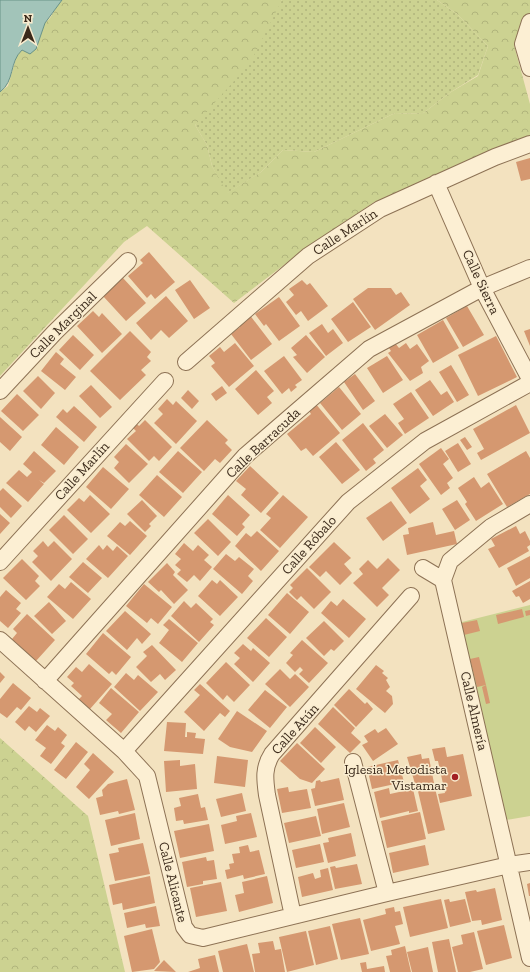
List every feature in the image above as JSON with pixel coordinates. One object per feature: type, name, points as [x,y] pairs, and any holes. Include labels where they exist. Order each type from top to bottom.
[{"type":"street","points":[[530,22],[523,44],[530,68]]},
{"type":"street","name":"Calle Marlín","points":[[186,362],[308,256],[380,209],[495,157],[530,144]]},
{"type":"street","name":"Calle Sierra","points":[[436,183],[482,288],[530,379]]},
{"type":"street","name":"Calle Marginal","points":[[0,391],[56,332],[128,261]]},
{"type":"street","name":"Calle Barracuda","points":[[45,681],[245,456],[369,349],[482,288],[530,268]]},
{"type":"street","name":"Calle Marlín","points":[[0,562],[165,381]]},
{"type":"street","name":"Calle Róbalo","points":[[124,751],[348,502],[425,441],[530,383]]},
{"type":"street","points":[[423,568],[444,580],[450,561],[491,527],[529,508]]},
{"type":"street","name":"Calle Almería","points":[[444,580],[530,958]]},
{"type":"street","name":"Calle Atún","points":[[293,916],[264,779],[266,763],[272,754],[411,596]]},
{"type":"street","name":"Calle Alicante","points":[[0,640],[124,751],[147,776],[184,927],[190,935],[203,938],[387,893],[509,865],[530,862]]},
{"type":"street","points":[[353,762],[387,893]]},
{"type":"green space","points":[[61,0],[282,0],[250,63],[195,125],[207,145],[212,166],[227,193],[261,172],[283,150],[314,152],[395,113],[422,114],[451,92],[478,76],[488,46],[457,14],[437,0],[530,0],[530,16],[524,18],[514,45],[530,104],[530,137],[373,203],[305,249],[234,303],[147,226],[124,242],[0,376],[0,92],[8,86],[17,55],[22,50],[28,52],[36,49],[45,23],[50,18]]},
{"type":"green space","points":[[282,0],[437,0],[457,14],[488,46],[478,75],[451,92],[422,114],[395,113],[314,152],[283,150],[261,172],[226,194],[212,166],[207,145],[195,125]]},
{"type":"green space","points":[[530,605],[530,816],[506,820],[458,623]]},
{"type":"green space","points":[[0,738],[88,816],[125,972],[0,972]]},
{"type":"water","points":[[0,0],[62,0],[45,23],[36,49],[30,54],[22,50],[15,60],[5,88],[0,92]]},
{"type":"building","points":[[530,158],[530,179],[521,181],[516,162]]},
{"type":"building","points":[[149,252],[175,282],[155,299],[151,294],[147,298],[128,276],[143,263],[140,260]]},
{"type":"building","points":[[123,278],[146,303],[126,321],[103,296]]},
{"type":"building","points":[[190,280],[210,308],[194,319],[175,290]]},
{"type":"building","points":[[302,280],[307,285],[310,283],[328,306],[308,321],[301,311],[296,315],[286,302],[294,295],[289,289]]},
{"type":"building","points":[[368,288],[391,288],[396,295],[401,292],[410,305],[375,330],[353,299]]},
{"type":"building","points":[[166,296],[188,321],[169,338],[161,330],[151,340],[136,323]]},
{"type":"building","points":[[279,297],[300,326],[279,341],[266,324],[264,326],[255,314]]},
{"type":"building","points":[[353,302],[371,327],[348,342],[331,319]]},
{"type":"building","points":[[467,306],[484,335],[463,347],[446,318]]},
{"type":"building","points":[[93,311],[99,317],[102,313],[122,334],[102,353],[77,326]]},
{"type":"building","points":[[249,314],[272,344],[251,360],[231,334],[240,327],[237,323]]},
{"type":"building","points":[[443,320],[459,348],[433,363],[417,335]]},
{"type":"building","points":[[322,324],[328,333],[333,329],[343,343],[326,356],[309,333]]},
{"type":"building","points":[[530,329],[530,346],[524,331]]},
{"type":"building","points":[[130,331],[151,352],[147,357],[151,361],[141,370],[146,375],[120,400],[90,371]]},
{"type":"building","points":[[73,335],[94,355],[80,370],[59,350]]},
{"type":"building","points":[[306,335],[325,357],[307,373],[293,357],[297,355],[291,348]]},
{"type":"building","points":[[496,336],[517,377],[478,396],[458,355]]},
{"type":"building","points":[[235,343],[254,366],[229,387],[211,366],[215,363],[209,356],[220,347],[224,352]]},
{"type":"building","points":[[395,343],[399,348],[406,343],[410,349],[417,344],[429,361],[421,367],[423,373],[410,381],[388,353],[391,351],[389,348]]},
{"type":"building","points":[[56,352],[64,359],[60,364],[76,377],[65,390],[41,371]]},
{"type":"building","points":[[284,356],[302,380],[295,385],[297,387],[291,392],[289,388],[282,394],[264,371]]},
{"type":"building","points":[[387,356],[403,380],[383,393],[367,368]]},
{"type":"building","points":[[451,365],[469,395],[457,402],[439,372]]},
{"type":"building","points":[[256,370],[274,391],[267,397],[272,403],[258,415],[235,389]]},
{"type":"building","points":[[355,374],[375,401],[363,410],[344,382]]},
{"type":"building","points":[[38,376],[55,393],[41,409],[23,391]]},
{"type":"building","points":[[430,380],[441,395],[447,391],[454,402],[433,416],[415,390]]},
{"type":"building","points":[[91,385],[112,407],[100,418],[79,396]]},
{"type":"building","points":[[222,386],[227,393],[216,401],[211,394]]},
{"type":"building","points":[[339,387],[361,414],[342,430],[320,403]]},
{"type":"building","points":[[188,390],[199,401],[192,409],[181,398]]},
{"type":"building","points":[[411,392],[429,418],[405,434],[398,423],[404,419],[393,404]]},
{"type":"building","points":[[17,394],[39,415],[23,431],[1,411]]},
{"type":"building","points":[[167,399],[173,405],[176,401],[197,421],[176,444],[154,423],[163,414],[158,409]]},
{"type":"building","points":[[315,403],[340,433],[313,456],[306,448],[301,451],[287,434],[311,414],[308,409]]},
{"type":"building","points":[[516,405],[530,433],[481,460],[477,453],[484,449],[473,429]]},
{"type":"building","points":[[74,406],[97,427],[84,442],[56,417],[63,409],[67,413]]},
{"type":"building","points":[[385,414],[403,435],[387,448],[369,426]]},
{"type":"building","points":[[0,417],[22,437],[10,451],[0,442]]},
{"type":"building","points":[[145,420],[172,447],[159,461],[154,456],[149,461],[127,439],[136,431],[133,428],[137,424],[139,426]]},
{"type":"building","points":[[207,420],[228,440],[225,443],[232,450],[220,463],[215,459],[204,471],[180,448]]},
{"type":"building","points":[[363,423],[384,450],[373,459],[376,463],[366,471],[342,440]]},
{"type":"building","points":[[56,427],[79,447],[64,465],[41,445]]},
{"type":"building","points":[[465,437],[472,447],[467,450],[460,440]]},
{"type":"building","points":[[336,442],[360,470],[342,484],[319,457]]},
{"type":"building","points":[[458,443],[471,464],[458,472],[445,451]]},
{"type":"building","points":[[126,444],[148,464],[129,483],[114,468],[119,462],[114,457]]},
{"type":"building","points":[[441,448],[449,459],[443,464],[453,478],[447,483],[450,488],[441,495],[419,464]]},
{"type":"building","points":[[34,451],[56,471],[44,483],[39,480],[44,484],[28,502],[6,483],[19,470],[27,477],[32,472],[23,464]]},
{"type":"building","points":[[178,451],[202,472],[183,493],[159,472]]},
{"type":"building","points":[[526,451],[530,458],[530,494],[507,507],[487,474]]},
{"type":"building","points":[[250,466],[279,493],[261,513],[241,495],[246,489],[236,481]]},
{"type":"building","points":[[103,467],[129,489],[111,509],[86,487]]},
{"type":"building","points":[[418,468],[427,480],[420,486],[430,499],[410,514],[391,488]]},
{"type":"building","points":[[157,475],[182,497],[164,517],[139,495]]},
{"type":"building","points":[[474,477],[481,488],[489,482],[503,504],[476,521],[465,504],[467,502],[458,488]]},
{"type":"building","points":[[3,488],[22,506],[11,518],[0,507],[0,491]]},
{"type":"building","points":[[90,495],[110,514],[91,533],[67,510],[79,498],[84,502]]},
{"type":"building","points":[[228,495],[250,515],[242,524],[245,527],[237,536],[212,514]]},
{"type":"building","points":[[283,495],[308,517],[280,548],[260,530],[271,518],[266,514]]},
{"type":"building","points":[[142,500],[157,516],[149,524],[151,526],[145,532],[127,514]]},
{"type":"building","points":[[457,500],[470,520],[455,530],[442,509]]},
{"type":"building","points":[[391,501],[407,523],[383,541],[366,518]]},
{"type":"building","points":[[0,514],[10,523],[0,534]]},
{"type":"building","points":[[64,515],[88,539],[73,554],[49,530]]},
{"type":"building","points":[[208,519],[231,542],[218,556],[194,533]]},
{"type":"building","points":[[130,521],[147,536],[130,555],[107,536],[120,522],[125,526]]},
{"type":"building","points":[[433,522],[436,535],[454,531],[457,544],[407,555],[403,535],[409,534],[408,528]]},
{"type":"building","points":[[516,526],[520,534],[525,531],[530,541],[530,545],[527,547],[529,551],[499,568],[488,549],[495,546],[491,539]]},
{"type":"building","points":[[257,531],[279,551],[261,571],[235,546],[246,533],[251,537]]},
{"type":"building","points":[[43,541],[48,547],[54,541],[72,559],[51,581],[32,562],[38,556],[33,551]]},
{"type":"building","points":[[334,542],[351,558],[344,564],[352,573],[340,585],[326,571],[320,577],[309,567]]},
{"type":"building","points":[[184,543],[193,551],[198,545],[209,555],[204,560],[212,567],[200,581],[194,575],[187,582],[177,574],[181,570],[175,565],[181,559],[175,554]]},
{"type":"building","points":[[99,545],[103,550],[107,545],[113,551],[117,546],[128,556],[108,578],[86,559]]},
{"type":"building","points":[[226,554],[235,561],[239,557],[254,569],[248,576],[253,581],[242,594],[213,569]]},
{"type":"building","points":[[530,556],[530,578],[516,586],[507,568]]},
{"type":"building","points":[[388,558],[400,570],[382,588],[389,595],[377,607],[353,583],[363,574],[359,569],[368,560],[377,569]]},
{"type":"building","points":[[22,559],[39,576],[35,581],[40,586],[26,600],[3,578]]},
{"type":"building","points":[[83,562],[102,578],[88,593],[69,577]]},
{"type":"building","points":[[167,563],[175,572],[173,575],[188,590],[174,604],[161,590],[159,592],[148,582]]},
{"type":"building","points":[[307,568],[331,592],[314,609],[301,596],[297,600],[289,592],[293,588],[290,585]]},
{"type":"building","points":[[212,580],[217,584],[220,580],[238,597],[220,616],[198,596]]},
{"type":"building","points":[[530,581],[530,599],[523,603],[519,596],[516,597],[512,591]]},
{"type":"building","points":[[71,582],[91,599],[73,619],[47,597],[59,584],[65,589]]},
{"type":"building","points":[[144,584],[172,607],[158,624],[151,618],[147,623],[126,606]]},
{"type":"building","points":[[6,590],[21,603],[16,609],[21,613],[8,628],[0,621],[0,597]]},
{"type":"building","points":[[287,593],[309,612],[290,634],[268,615]]},
{"type":"building","points":[[343,599],[366,619],[349,638],[321,613],[331,601],[337,606]]},
{"type":"building","points":[[184,601],[191,608],[196,603],[213,619],[210,622],[214,625],[199,642],[171,616]]},
{"type":"building","points":[[49,602],[66,621],[52,634],[34,616]]},
{"type":"building","points":[[522,609],[524,617],[498,624],[496,615]]},
{"type":"building","points":[[530,610],[530,615],[526,616],[525,611]]},
{"type":"building","points":[[125,611],[151,634],[142,644],[137,638],[127,650],[106,631]]},
{"type":"building","points":[[27,614],[55,640],[36,661],[12,639],[17,633],[13,629]]},
{"type":"building","points":[[266,618],[287,637],[269,657],[247,638]]},
{"type":"building","points":[[169,619],[198,643],[182,662],[159,643],[169,630],[163,625]]},
{"type":"building","points":[[477,620],[480,631],[464,635],[462,623]]},
{"type":"building","points":[[324,621],[344,641],[334,651],[331,649],[324,656],[306,638]]},
{"type":"building","points":[[103,633],[131,657],[116,675],[112,671],[109,674],[86,654]]},
{"type":"building","points":[[302,640],[328,663],[309,683],[299,674],[303,670],[300,667],[295,672],[286,663],[293,655],[290,653]]},
{"type":"building","points":[[243,644],[251,651],[253,648],[270,663],[253,682],[234,664],[240,658],[234,653]]},
{"type":"building","points":[[152,645],[176,670],[165,680],[160,674],[151,682],[136,667],[147,656],[143,652]]},
{"type":"building","points":[[479,657],[486,685],[477,687],[470,659]]},
{"type":"building","points":[[226,662],[250,685],[234,702],[227,695],[223,700],[206,683]]},
{"type":"building","points":[[89,664],[112,684],[90,709],[79,699],[82,696],[71,686],[74,683],[67,677],[76,667],[82,672]]},
{"type":"building","points":[[376,665],[384,671],[382,673],[388,678],[386,680],[390,687],[386,691],[392,696],[393,704],[385,713],[356,689]]},
{"type":"building","points":[[280,669],[290,679],[295,674],[309,687],[290,707],[265,684]]},
{"type":"building","points":[[0,672],[5,677],[0,683]]},
{"type":"building","points":[[126,673],[134,680],[138,675],[158,692],[140,711],[114,687]]},
{"type":"building","points":[[13,683],[31,698],[21,710],[17,707],[7,718],[0,713],[0,699]]},
{"type":"building","points":[[200,684],[230,711],[225,717],[220,713],[204,731],[184,712],[200,695],[194,690]]},
{"type":"building","points":[[486,685],[490,703],[486,704],[482,687]]},
{"type":"building","points":[[111,688],[139,712],[121,733],[106,720],[112,714],[99,703]]},
{"type":"building","points":[[349,689],[365,704],[367,702],[373,709],[356,727],[334,705]]},
{"type":"building","points":[[265,690],[287,707],[270,728],[248,710]]},
{"type":"building","points":[[29,706],[37,712],[40,708],[50,716],[36,732],[29,726],[25,731],[15,722]]},
{"type":"building","points":[[333,707],[355,728],[351,733],[361,742],[350,753],[318,724]]},
{"type":"building","points":[[237,711],[267,731],[252,752],[230,747],[218,739]]},
{"type":"building","points":[[167,722],[186,723],[185,737],[187,737],[187,732],[196,733],[195,738],[205,739],[203,754],[164,751]]},
{"type":"building","points":[[47,725],[55,731],[58,727],[67,735],[61,743],[65,746],[51,764],[40,756],[46,748],[35,740]]},
{"type":"building","points":[[315,727],[336,747],[321,763],[300,743]]},
{"type":"building","points":[[386,728],[398,744],[373,761],[362,745],[368,742],[364,736],[375,729],[378,733]]},
{"type":"building","points":[[76,742],[88,752],[66,779],[54,770]]},
{"type":"building","points":[[297,743],[325,769],[312,783],[300,779],[280,761]]},
{"type":"building","name":"Iglesia Metodista Vistamar","points":[[445,747],[447,757],[463,754],[472,796],[440,803],[438,794],[445,793],[438,761],[435,761],[432,749]]},
{"type":"building","points":[[93,753],[114,772],[89,799],[76,787],[90,770],[84,764]]},
{"type":"building","points":[[421,754],[422,759],[429,758],[434,783],[416,787],[407,757]]},
{"type":"building","points":[[217,756],[248,760],[245,787],[214,783]]},
{"type":"building","points":[[180,760],[180,766],[195,764],[197,789],[166,792],[164,761]]},
{"type":"building","points":[[398,760],[404,782],[372,789],[367,767]]},
{"type":"building","points":[[339,778],[344,800],[315,806],[311,789],[315,788],[316,781],[320,780],[321,782]]},
{"type":"building","points":[[127,779],[135,810],[119,814],[118,811],[100,815],[96,798],[103,796],[102,790],[108,784]]},
{"type":"building","points":[[434,784],[445,830],[428,834],[417,787]]},
{"type":"building","points":[[288,787],[289,792],[307,789],[311,808],[282,813],[277,789]]},
{"type":"building","points":[[389,788],[390,794],[413,789],[418,811],[409,813],[409,811],[380,818],[374,792]]},
{"type":"building","points":[[242,793],[246,811],[221,817],[216,799]]},
{"type":"building","points":[[198,794],[201,808],[205,807],[208,820],[184,824],[183,820],[176,821],[174,808],[181,806],[179,798]]},
{"type":"building","points":[[344,803],[350,827],[322,834],[317,809]]},
{"type":"building","points":[[420,812],[426,839],[387,848],[381,821]]},
{"type":"building","points":[[135,813],[140,839],[111,846],[105,820]]},
{"type":"building","points":[[251,813],[257,837],[225,844],[221,825],[237,821],[236,816]]},
{"type":"building","points":[[316,816],[321,836],[289,843],[284,823]]},
{"type":"building","points":[[209,824],[214,851],[180,858],[174,831]]},
{"type":"building","points":[[351,833],[356,856],[328,863],[323,843],[329,842],[328,838]]},
{"type":"building","points":[[143,843],[150,874],[115,881],[109,854],[119,852],[118,848]]},
{"type":"building","points":[[320,844],[324,862],[296,868],[292,850]]},
{"type":"building","points":[[248,845],[250,852],[259,850],[265,874],[244,879],[243,875],[227,879],[225,870],[230,869],[229,864],[234,863],[232,854],[240,853],[239,847]]},
{"type":"building","points":[[425,845],[429,865],[393,873],[389,853]]},
{"type":"building","points":[[206,857],[207,861],[214,860],[217,879],[203,881],[203,884],[187,887],[182,862]]},
{"type":"building","points":[[357,864],[362,884],[335,889],[330,867],[335,866],[336,868]]},
{"type":"building","points":[[328,868],[333,890],[302,897],[298,877],[313,873],[315,879],[321,877],[320,870]]},
{"type":"building","points":[[150,876],[155,903],[123,910],[122,903],[113,905],[109,885]]},
{"type":"building","points":[[267,876],[273,903],[239,912],[235,895],[244,893],[242,882]]},
{"type":"building","points":[[221,882],[227,911],[196,917],[190,888]]},
{"type":"building","points":[[530,883],[530,896],[529,896],[527,884]]},
{"type":"building","points":[[495,888],[502,920],[482,925],[481,920],[472,921],[465,892],[476,890],[477,892]]},
{"type":"building","points":[[441,899],[448,928],[410,937],[403,907]]},
{"type":"building","points":[[449,899],[450,902],[465,899],[471,922],[450,927],[444,900]]},
{"type":"building","points":[[156,906],[160,926],[146,928],[145,924],[127,928],[124,913]]},
{"type":"building","points":[[394,907],[395,912],[400,911],[403,924],[395,926],[400,944],[371,951],[363,920],[386,914],[385,909]]},
{"type":"building","points":[[360,918],[369,954],[341,960],[332,924]]},
{"type":"building","points":[[504,925],[512,958],[486,965],[477,931]]},
{"type":"building","points":[[330,926],[338,959],[316,965],[308,931]]},
{"type":"building","points":[[152,929],[160,962],[154,969],[132,972],[124,936]]},
{"type":"building","points":[[306,931],[314,965],[287,972],[279,937]]},
{"type":"building","points":[[474,932],[483,969],[470,972],[458,972],[452,947],[463,944],[461,935]]},
{"type":"building","points":[[449,939],[456,972],[438,972],[432,942]]},
{"type":"building","points":[[273,941],[275,950],[281,949],[285,972],[255,972],[252,954],[260,953],[258,943]]},
{"type":"building","points":[[247,944],[254,972],[223,972],[218,951]]},
{"type":"building","points":[[405,946],[411,972],[390,972],[386,956],[392,955],[391,950]]},
{"type":"building","points":[[428,947],[433,972],[412,972],[407,952]]},
{"type":"building","points":[[215,955],[219,972],[188,972],[200,968],[198,959]]},
{"type":"building","points":[[164,960],[176,972],[154,971]]},
{"type":"building","points":[[366,962],[367,969],[384,966],[385,972],[362,972],[360,963]]},
{"type":"place","name":"Iglesia Metodista Vistamar","points":[[455,777]]}]
